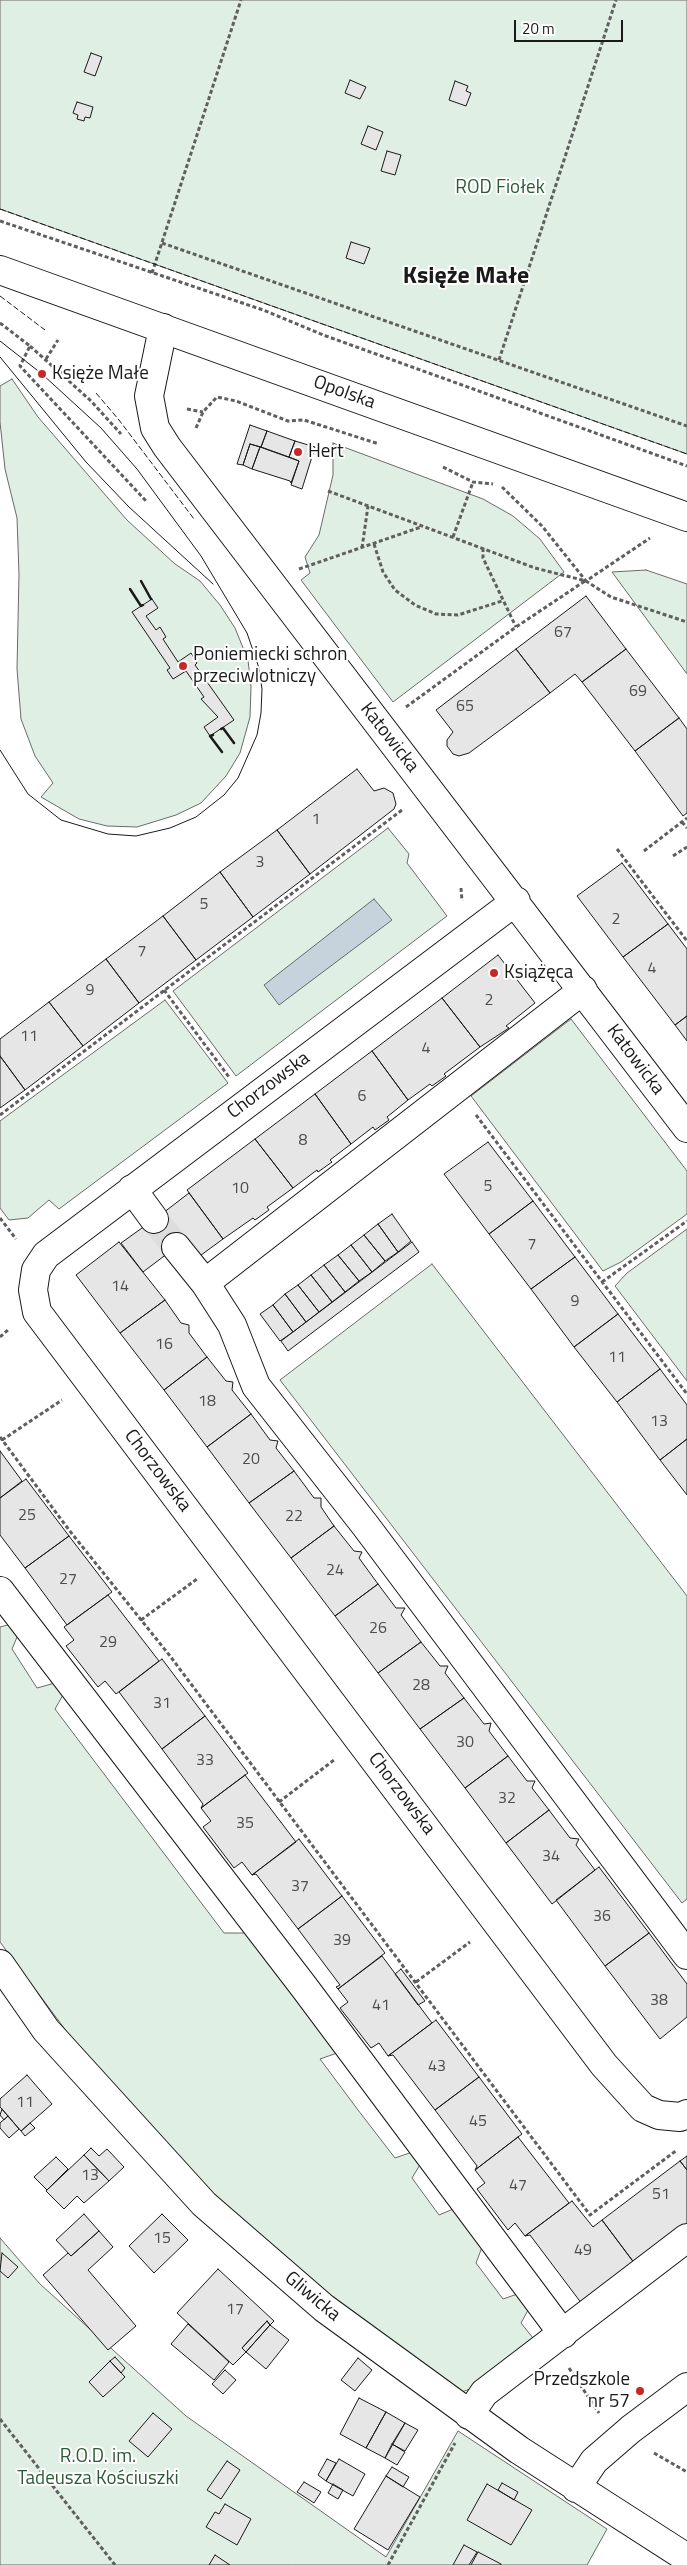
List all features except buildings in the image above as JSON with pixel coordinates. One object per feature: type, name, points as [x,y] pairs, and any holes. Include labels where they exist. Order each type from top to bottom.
[{"type":"street","name":"Opolska","points":[[0,270],[687,517]]},
{"type":"street","name":"Katowicka","points":[[163,328],[150,385],[150,408],[155,428],[167,447],[428,789],[516,901],[687,1128]]},
{"type":"street","name":"Chorzowska","points":[[516,901],[46,1255],[36,1270],[32,1290],[37,1312],[604,2064],[643,2108],[659,2115],[680,2117],[687,2114]]},
{"type":"street","points":[[205,1283],[583,990]]},
{"type":"street","points":[[132,1189],[154,1219]]},
{"type":"street","points":[[176,1247],[205,1283],[232,1325],[256,1386],[365,1525],[687,1956]]},
{"type":"street","points":[[0,1591],[304,1987],[563,2334]]},
{"type":"street","name":"Gliwicka","points":[[0,1964],[46,2030],[204,2204],[324,2308],[469,2415],[576,2488],[687,2558]]},
{"type":"street","points":[[469,2415],[484,2393],[687,2238]]},
{"type":"street","points":[[576,2488],[594,2462],[631,2429],[687,2387]]},
{"type":"path","points":[[152,273],[241,0]]},
{"type":"path","points":[[499,360],[616,0]]},
{"type":"path","points":[[0,221],[263,310],[336,339],[687,466]]},
{"type":"path","points":[[162,243],[687,426]]},
{"type":"path","points":[[0,323],[30,346],[20,366],[146,501]]},
{"type":"path","points":[[46,358],[58,340]]},
{"type":"path","points":[[60,372],[69,371],[86,374]]},
{"type":"path","points":[[188,409],[202,412],[217,396],[236,401],[288,421],[304,420],[385,446]]},
{"type":"path","points":[[438,464],[473,482],[500,485],[542,526],[586,581]]},
{"type":"path","points":[[453,537],[473,482]]},
{"type":"path","points":[[328,491],[535,568],[586,581],[612,597],[687,622]]},
{"type":"path","points":[[362,548],[368,506]]},
{"type":"path","points":[[272,585],[305,566],[422,527]]},
{"type":"path","points":[[404,708],[516,627],[651,538]]},
{"type":"path","points":[[374,544],[383,572],[395,590],[415,605],[436,614],[458,615],[502,601]]},
{"type":"path","points":[[483,548],[483,558],[516,627]]},
{"type":"path","points":[[0,1115],[428,789]]},
{"type":"path","points":[[644,851],[687,818]]},
{"type":"path","points":[[682,822],[687,828]]},
{"type":"path","points":[[673,856],[687,847]]},
{"type":"path","points":[[617,849],[687,941]]},
{"type":"path","points":[[164,990],[248,1102]]},
{"type":"path","points":[[456,1089],[687,1394]]},
{"type":"path","points":[[0,1218],[17,1240]]},
{"type":"path","points":[[602,1282],[687,1221]]},
{"type":"path","points":[[64,1398],[1,1439],[68,1530],[141,1620],[416,1982],[590,2215],[680,2147]]},
{"type":"path","points":[[141,1620],[199,1577]]},
{"type":"path","points":[[279,1802],[337,1758]]},
{"type":"path","points":[[416,1982],[472,1941]]},
{"type":"path","points":[[388,2565],[437,2478],[469,2415]]},
{"type":"path","points":[[0,2419],[115,2565]]},
{"type":"green space","name":"ROD Fiołek","points":[[0,0],[687,0],[687,454],[0,209]]},
{"type":"green space","points":[[12,379],[38,417],[127,520],[175,564],[200,581],[220,605],[235,628],[248,660],[251,687],[250,717],[240,753],[226,776],[201,803],[176,815],[137,827],[107,826],[79,819],[41,797],[53,783],[35,756],[21,719],[17,669],[19,574],[17,518],[5,469],[0,422],[0,386]]},
{"type":"green space","points":[[333,443],[483,499],[513,516],[540,539],[564,572],[393,702],[301,580],[310,573],[305,557],[319,535],[333,475]]},
{"type":"green space","points":[[646,570],[687,584],[687,674],[612,572]]},
{"type":"green space","points":[[388,828],[409,854],[407,863],[447,916],[236,1076],[173,991]]},
{"type":"green space","points":[[165,1000],[228,1083],[59,1209],[49,1200],[28,1218],[9,1220],[0,1208],[0,1121]]},
{"type":"green space","points":[[571,1019],[687,1171],[687,1214],[621,1262],[603,1271],[471,1096]]},
{"type":"green space","points":[[687,1229],[687,1381],[615,1286],[627,1273]]},
{"type":"green space","points":[[432,1264],[687,1596],[687,1899],[682,1903],[280,1380]]},
{"type":"green space","points":[[15,1623],[20,1630],[12,1649],[37,1688],[55,1683],[63,1695],[55,1709],[224,1933],[251,1933],[340,2052],[320,2059],[395,2158],[418,2150],[424,2158],[412,2178],[439,2215],[458,2207],[484,2242],[476,2263],[503,2299],[523,2292],[532,2303],[521,2323],[537,2343],[489,2382],[459,2393],[343,2305],[265,2242],[183,2165],[130,2107],[67,2032],[0,1942],[0,1627]]},
{"type":"green space","name":"R.O.D. im. Tadeusza Kościuszki","points":[[0,2238],[40,2284],[186,2416],[386,2557],[458,2431],[607,2529],[587,2565],[0,2565]]},
{"type":"shaded area","points":[[374,899],[392,920],[279,1005],[264,985]]},
{"type":"tunnel","points":[[154,1219],[176,1247]]},
{"type":"tram line","points":[[0,341],[42,374],[101,428],[137,469],[201,556],[247,633],[259,668],[262,689],[261,713],[257,735],[238,778],[224,795],[196,817],[170,828],[136,836],[108,834],[61,820],[28,794],[0,750]]},
{"type":"tram line","points":[[0,357],[86,462],[129,507],[213,584]]},
{"type":"fence","points":[[0,209],[687,454]]},
{"type":"fence","points":[[0,296],[45,330]]},
{"type":"fence","points":[[96,393],[119,420],[194,519]]},
{"type":"wall","points":[[141,581],[151,599]]},
{"type":"wall","points":[[130,589],[141,606],[143,605]]},
{"type":"wall","points":[[221,729],[223,728],[234,743]]},
{"type":"wall","points":[[213,735],[210,736],[222,752]]},
{"type":"place","name":"Księże Małe","points":[[42,374]]},
{"type":"place","name":"Hert","points":[[298,452]]},
{"type":"place","name":"Poniemiecki schron przeciwlotniczy","points":[[183,666]]},
{"type":"place","name":"Książęca","points":[[494,973]]},
{"type":"place","name":"Przedszkole nr 57","points":[[640,2391]]},
{"type":"district","name":"Księże Małe","points":[[466,277]]}]
